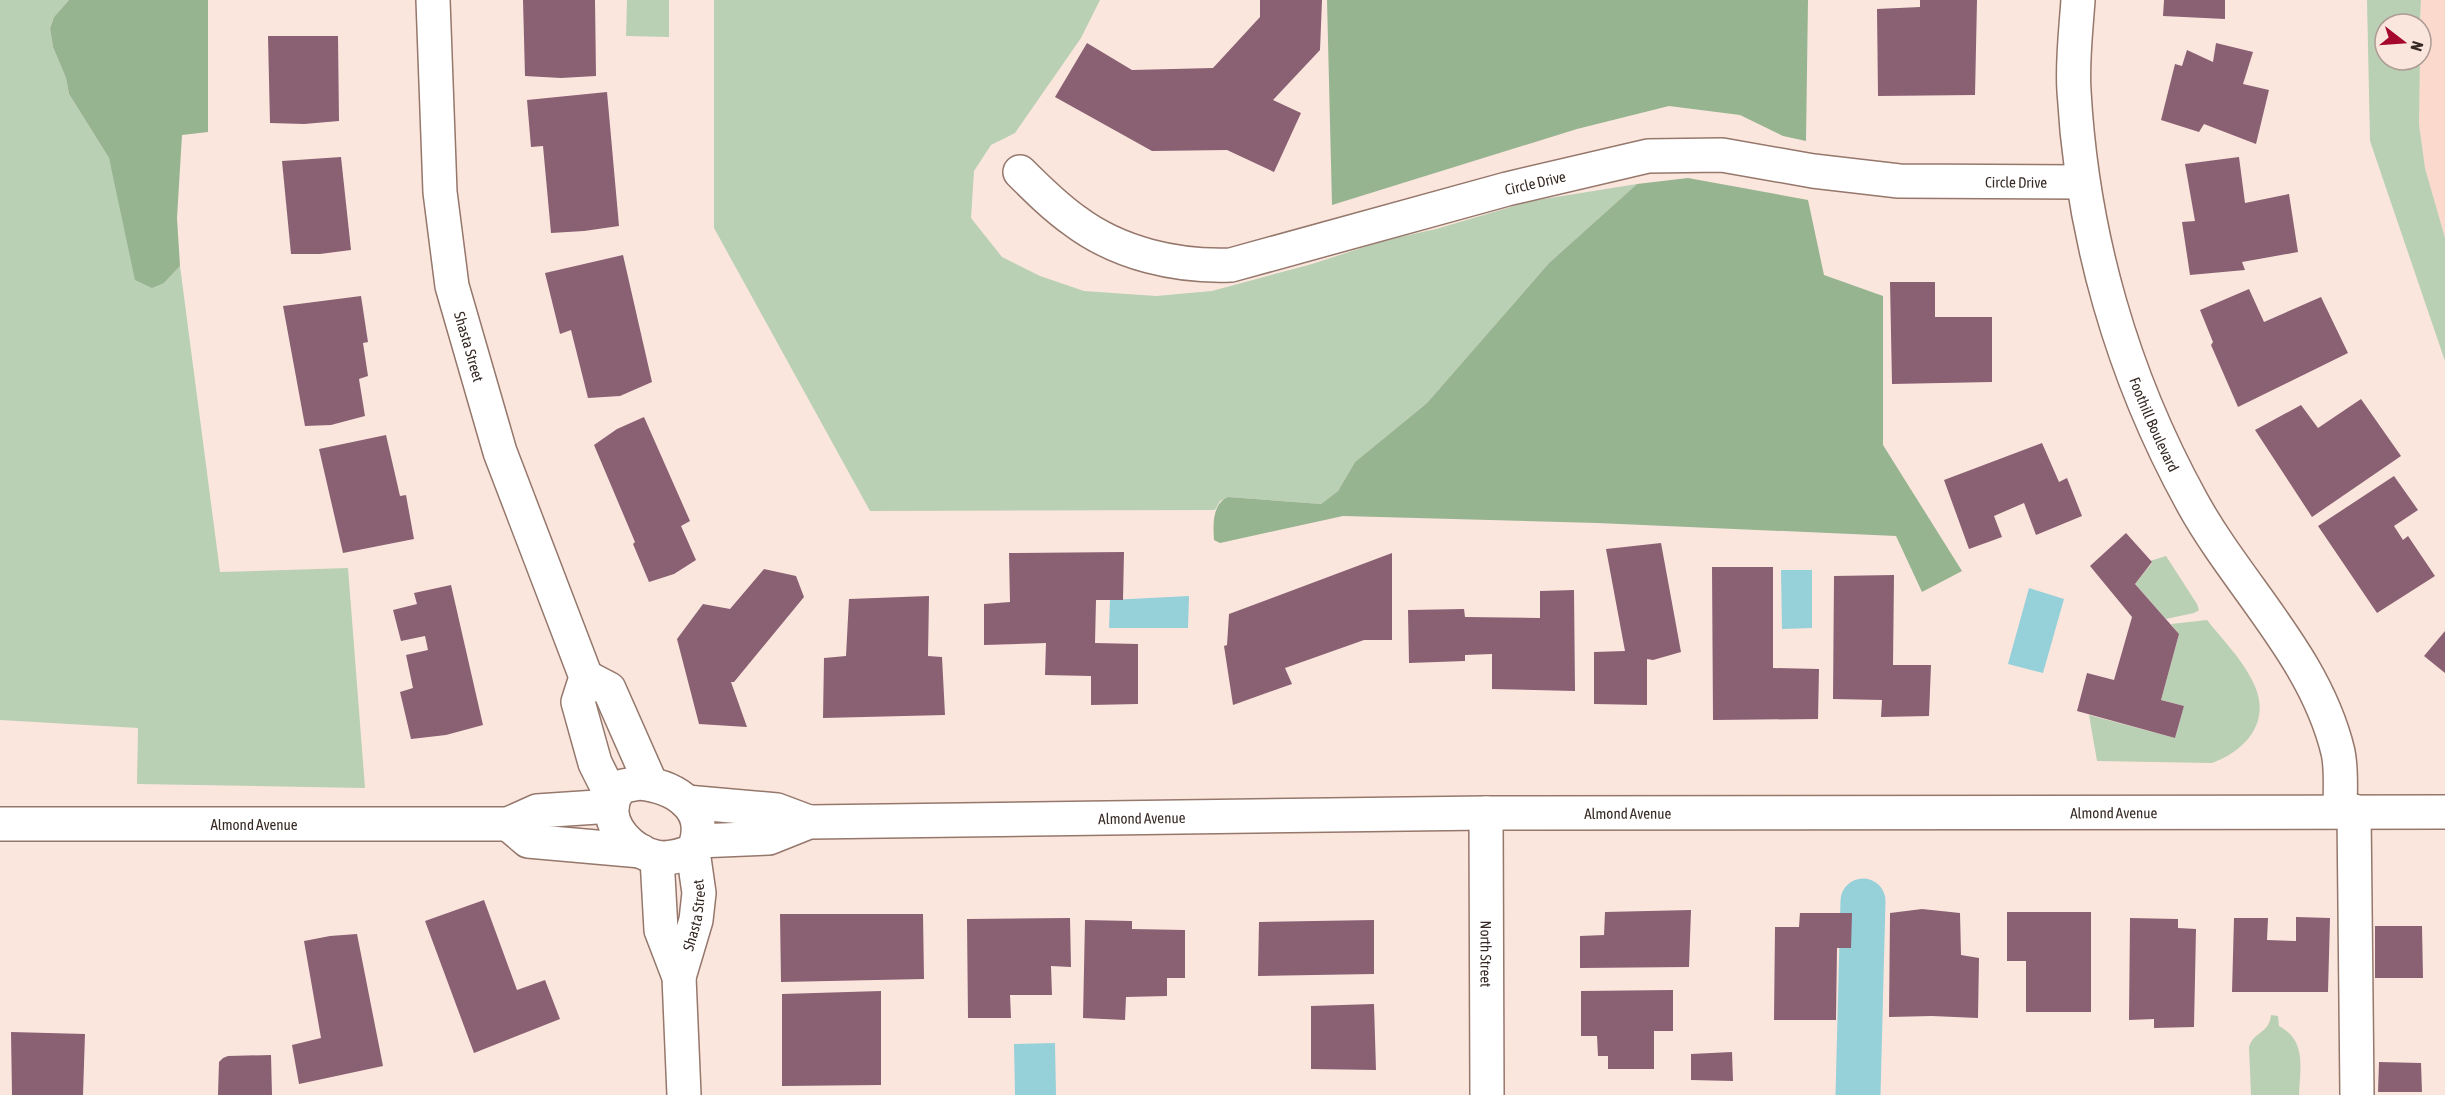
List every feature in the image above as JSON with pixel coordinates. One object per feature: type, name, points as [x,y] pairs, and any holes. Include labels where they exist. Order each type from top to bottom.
[{"type":"street","name":"Shasta Street","points":[[433,0],[440,192],[452,286],[500,452],[586,677]]},
{"type":"street","name":"Foothill Boulevard","points":[[2078,0],[2073,88],[2082,182],[2094,247],[2109,304],[2151,420],[2174,470],[2203,522],[2290,648],[2320,701],[2338,753],[2347,811],[2357,1095]]},
{"type":"street","name":"Circle Drive","points":[[1020,172],[1075,222],[1113,244],[1182,264],[1208,266],[1231,265],[1507,189],[1648,156],[1722,155],[1813,171],[1899,181],[2082,182]]},
{"type":"street","points":[[649,854],[621,834],[614,823],[612,803],[594,763],[578,702],[586,677],[609,689],[651,784]]},
{"type":"street","points":[[508,824],[528,841],[678,857],[696,846],[699,825],[695,813],[677,793],[651,784],[640,783],[623,786],[612,803]]},
{"type":"street","name":"Almond Avenue","points":[[686,802],[777,810],[809,822]]},
{"type":"street","name":"Almond Avenue","points":[[0,824],[508,824],[537,811],[612,803]]},
{"type":"street","name":"Almond Avenue","points":[[696,846],[769,838],[809,822],[1486,813],[2445,812]]},
{"type":"street","name":"North Street","points":[[1486,813],[1486,1095]]},
{"type":"street","points":[[699,893],[717,863],[751,839]]},
{"type":"street","name":"Shasta Street","points":[[679,977],[696,920],[699,893],[696,846]]},
{"type":"street","name":"Shasta Street","points":[[649,854],[661,930],[679,977],[684,1095]]},
{"type":"shaded area","points":[[2421,0],[2445,0],[2445,238],[2425,168],[2419,124],[2420,72],[2433,72],[2433,12],[2421,12]]},
{"type":"green space","points":[[0,0],[69,0],[54,17],[50,27],[53,47],[66,78],[69,94],[109,158],[113,172],[164,283],[180,266],[220,572],[348,568],[365,788],[137,784],[138,728],[0,720]]},
{"type":"green space","points":[[69,0],[208,0],[208,132],[182,135],[177,218],[180,266],[164,283],[152,288],[135,280],[109,158],[69,94],[66,78],[53,47],[50,28],[54,17]]},
{"type":"green space","points":[[627,0],[669,0],[669,37],[626,36]]},
{"type":"green space","points":[[714,0],[1100,0],[1081,38],[1015,133],[991,145],[974,171],[971,218],[1002,257],[1040,276],[1084,291],[1156,296],[1212,291],[1312,264],[1386,240],[1436,229],[1531,201],[1637,184],[1549,263],[1427,403],[1355,462],[1338,491],[1321,504],[1228,497],[1220,501],[1215,510],[870,511],[714,228]]},
{"type":"green space","points":[[1327,0],[1808,0],[1806,141],[1783,136],[1740,115],[1669,106],[1577,129],[1332,205]]},
{"type":"green space","points":[[2367,0],[2421,0],[2420,12],[2373,12],[2373,72],[2420,72],[2419,124],[2425,168],[2445,238],[2445,361],[2370,141]]},
{"type":"green space","points":[[1688,178],[1808,200],[1824,275],[1883,296],[1883,445],[1962,571],[1922,592],[1896,536],[1597,523],[1343,516],[1220,543],[1214,540],[1216,510],[1228,497],[1321,504],[1338,491],[1355,462],[1427,403],[1549,263],[1637,184]]},
{"type":"green space","points":[[2166,556],[2197,604],[2199,610],[2194,613],[2166,619],[2135,584],[2152,563],[2150,561]]},
{"type":"green space","points":[[2207,620],[2242,664],[2258,694],[2260,708],[2258,720],[2246,741],[2236,750],[2212,763],[2097,761],[2089,715],[2175,738],[2184,706],[2161,700],[2179,634],[2171,624]]},
{"type":"green space","points":[[2271,1015],[2278,1016],[2279,1026],[2288,1032],[2298,1047],[2300,1056],[2299,1095],[2251,1095],[2249,1047],[2254,1038],[2267,1026]]},
{"type":"water","points":[[1781,570],[1812,570],[1812,628],[1782,629]]},
{"type":"water","points":[[2029,588],[2064,599],[2043,673],[2008,664]]},
{"type":"water","points":[[1189,596],[1188,628],[1109,628],[1110,600]]},
{"type":"water","points":[[1055,1043],[1056,1095],[1015,1095],[1014,1044]]},
{"type":"building","points":[[523,0],[595,0],[596,76],[561,78],[525,76]]},
{"type":"building","points":[[1260,0],[1322,0],[1320,50],[1273,100],[1301,113],[1274,172],[1227,150],[1152,151],[1055,97],[1087,43],[1132,70],[1213,68],[1260,17]]},
{"type":"building","points":[[1920,0],[1977,0],[1975,95],[1878,96],[1877,9],[1920,7]]},
{"type":"building","points":[[2164,0],[2225,0],[2225,19],[2163,16]]},
{"type":"building","points":[[268,36],[338,36],[339,121],[304,124],[270,123]]},
{"type":"building","points":[[2216,43],[2253,52],[2243,84],[2269,90],[2256,144],[2204,124],[2199,132],[2161,120],[2175,64],[2182,66],[2187,50],[2213,62]]},
{"type":"building","points":[[607,92],[619,226],[551,233],[543,146],[531,147],[527,100]]},
{"type":"building","points":[[341,157],[351,250],[320,254],[291,254],[282,161]]},
{"type":"building","points":[[2239,157],[2245,203],[2289,194],[2298,252],[2242,262],[2245,270],[2190,275],[2182,222],[2195,221],[2185,164]]},
{"type":"building","points":[[623,255],[652,382],[620,396],[588,398],[571,330],[560,334],[545,273]]},
{"type":"building","points":[[1890,282],[1935,282],[1935,317],[1992,317],[1992,382],[1892,384]]},
{"type":"building","points":[[2249,289],[2264,322],[2321,297],[2348,353],[2238,407],[2211,345],[2213,342],[2200,310]]},
{"type":"building","points":[[361,296],[368,342],[363,343],[368,376],[359,379],[365,416],[331,425],[305,426],[283,306]]},
{"type":"building","points":[[2361,399],[2401,456],[2312,517],[2255,430],[2301,405],[2318,428]]},
{"type":"building","points":[[644,417],[690,521],[681,526],[696,560],[674,574],[649,582],[633,544],[635,542],[594,445],[617,429]]},
{"type":"building","points":[[386,435],[400,496],[406,495],[414,539],[343,553],[319,449]]},
{"type":"building","points":[[2042,443],[2059,482],[2067,478],[2082,516],[2036,535],[2024,503],[1994,516],[2002,537],[1969,549],[1944,480]]},
{"type":"building","points":[[2394,476],[2418,510],[2394,526],[2403,540],[2408,536],[2435,576],[2377,613],[2318,526]]},
{"type":"building","points":[[2126,533],[2152,562],[2135,584],[2179,634],[2161,700],[2184,706],[2175,738],[2077,711],[2087,673],[2114,680],[2132,617],[2090,566]]},
{"type":"building","points":[[1661,543],[1681,652],[1653,660],[1647,659],[1647,705],[1594,704],[1594,652],[1625,651],[1606,549]]},
{"type":"building","points":[[1124,552],[1123,600],[1096,600],[1095,643],[1138,644],[1138,704],[1091,705],[1091,676],[1045,675],[1046,643],[984,645],[984,604],[1010,602],[1009,553]]},
{"type":"building","points":[[1392,553],[1392,640],[1364,640],[1285,668],[1292,684],[1233,705],[1224,646],[1227,645],[1229,614]]},
{"type":"building","points":[[1712,567],[1773,567],[1773,668],[1819,669],[1818,719],[1713,720]]},
{"type":"building","points":[[764,569],[796,576],[804,597],[734,682],[731,682],[747,727],[699,724],[677,639],[703,604],[730,609]]},
{"type":"building","points":[[1894,575],[1893,665],[1931,665],[1929,716],[1881,717],[1882,700],[1833,699],[1834,576]]},
{"type":"building","points":[[451,585],[483,725],[446,735],[411,739],[400,692],[413,688],[406,655],[428,650],[425,636],[401,641],[393,610],[417,604],[414,593]]},
{"type":"building","points":[[1574,590],[1575,691],[1492,689],[1492,654],[1465,655],[1465,661],[1409,663],[1408,610],[1464,609],[1465,617],[1540,618],[1540,591]]},
{"type":"building","points":[[929,596],[928,656],[942,657],[945,715],[823,718],[824,658],[846,656],[849,599]]},
{"type":"building","points":[[2445,631],[2445,673],[2424,656]]},
{"type":"building","points":[[484,900],[517,990],[545,980],[560,1019],[474,1053],[425,921]]},
{"type":"building","points":[[1922,909],[1960,913],[1961,955],[1979,958],[1978,1018],[1889,1017],[1890,913]]},
{"type":"building","points":[[1691,910],[1689,967],[1580,968],[1580,936],[1604,935],[1605,912]]},
{"type":"building","points":[[2007,912],[2091,912],[2091,1012],[2026,1012],[2026,961],[2007,961]]},
{"type":"building","points":[[1800,913],[1852,913],[1851,948],[1837,948],[1836,1020],[1774,1020],[1775,927],[1799,927]]},
{"type":"building","points":[[780,914],[923,914],[924,979],[781,982]]},
{"type":"building","points":[[2296,917],[2330,918],[2328,992],[2232,992],[2234,918],[2268,918],[2267,940],[2296,941]]},
{"type":"building","points":[[1070,918],[1071,967],[1051,966],[1052,995],[1010,995],[1011,1018],[968,1018],[967,919]]},
{"type":"building","points":[[2130,918],[2178,919],[2178,928],[2196,929],[2194,1027],[2154,1028],[2154,1019],[2129,1020]]},
{"type":"building","points":[[1085,920],[1132,921],[1132,929],[1185,930],[1185,978],[1167,978],[1167,996],[1126,997],[1125,1020],[1083,1018]]},
{"type":"building","points":[[1374,920],[1374,974],[1258,976],[1259,922]]},
{"type":"building","points":[[2375,926],[2422,926],[2423,978],[2375,978]]},
{"type":"building","points":[[357,934],[383,1066],[299,1084],[292,1045],[321,1038],[304,941]]},
{"type":"building","points":[[1673,990],[1673,1031],[1654,1031],[1654,1069],[1608,1069],[1608,1056],[1598,1056],[1597,1036],[1581,1036],[1581,991]]},
{"type":"building","points":[[881,991],[881,1085],[782,1086],[782,994]]},
{"type":"building","points":[[1374,1004],[1376,1070],[1311,1069],[1311,1006]]},
{"type":"building","points":[[11,1032],[85,1034],[83,1095],[12,1095]]},
{"type":"building","points":[[1732,1052],[1733,1081],[1691,1080],[1691,1054]]},
{"type":"building","points":[[271,1055],[272,1095],[218,1095],[219,1062],[223,1058]]},
{"type":"building","points":[[2379,1062],[2421,1063],[2422,1092],[2378,1092]]},
{"type":"waterway","points":[[1858,1095],[1863,901]]}]
